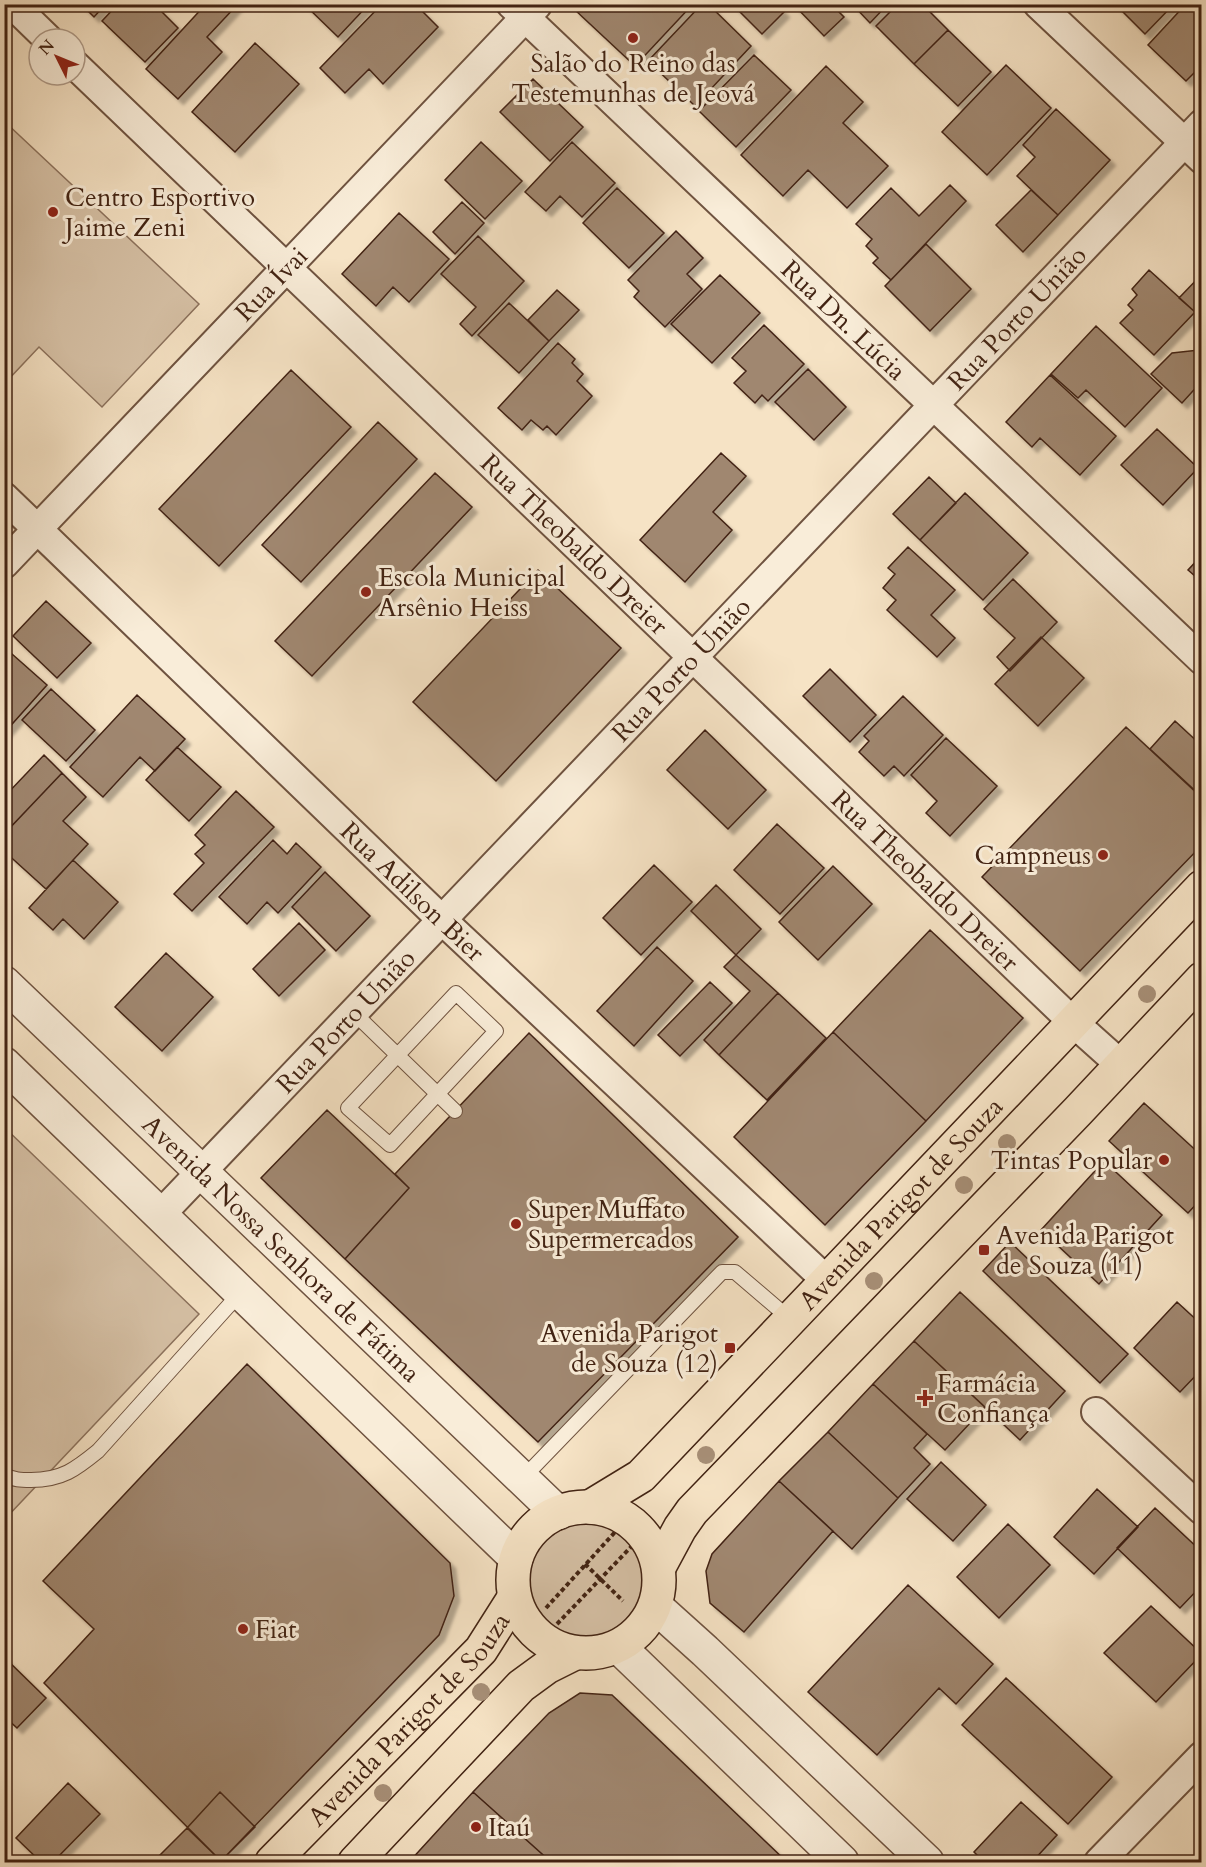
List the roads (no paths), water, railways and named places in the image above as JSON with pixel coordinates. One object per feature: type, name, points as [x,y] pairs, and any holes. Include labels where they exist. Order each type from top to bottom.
[{"type":"main road","name":"Avenida Parigot de Souza","points":[[590,1507],[641,1476],[1202,887]]},
{"type":"main road","name":"Avenida Parigot de Souza","points":[[659,1567],[692,1511],[1202,979]]},
{"type":"main road","name":"Avenida Parigot de Souza","points":[[590,1507],[611,1511],[629,1520],[644,1534],[654,1550],[659,1567],[660,1587],[655,1606],[646,1623],[631,1639],[619,1647],[597,1653],[575,1653],[557,1648],[542,1640],[528,1626],[514,1598],[512,1577],[516,1558],[525,1539],[538,1525],[571,1508],[590,1507]]},
{"type":"main road","name":"Avenida Parigot de Souza","points":[[272,1863],[481,1650],[514,1598]]},
{"type":"main road","name":"Avenida Parigot de Souza","points":[[355,1863],[520,1686],[575,1653]]},
{"type":"street","points":[[12,4],[36,27]]},
{"type":"street","points":[[1038,4],[1196,142]]},
{"type":"street","name":"Rua Ívai","points":[[4,564],[39,530],[286,267],[524,9]]},
{"type":"street","name":"Rua Dn. Lúcia","points":[[524,9],[933,405],[1202,660]]},
{"type":"street","name":"Rua Theobaldo Dreier","points":[[87,76],[1073,1022],[1121,1065]]},
{"type":"street","name":"Rua Porto União","points":[[161,1214],[933,405],[1196,142]]},
{"type":"street","name":"Rua Adilson Bier","points":[[4,497],[442,920],[827,1281]]},
{"type":"street","name":"Avenida Nossa Senhora de Fátima","points":[[4,983],[558,1513]]},
{"type":"street","points":[[4,1064],[516,1558]]},
{"type":"street","points":[[1096,1412],[1202,1510]]},
{"type":"street","points":[[655,1606],[927,1863]]},
{"type":"street","points":[[619,1647],[842,1863]]},
{"type":"street","points":[[1099,1863],[1202,1756]]},
{"type":"lane","points":[[456,993],[496,1031],[390,1145],[348,1108],[397,1055],[456,993]]},
{"type":"lane","points":[[354,1013],[455,1110]]},
{"type":"lane","points":[[522,1479],[722,1272],[735,1272],[790,1319]]},
{"type":"lane","points":[[4,1475],[13,1480],[49,1480],[73,1470],[98,1450],[241,1292]]},
{"type":"place","name":"Salão do Reino das Testemunhas de Jeová","points":[[633,38]]},
{"type":"place","name":"Centro Esportivo Jaime Zeni","points":[[53,212]]},
{"type":"place","name":"Escola Municipal Arsênio Heiss","points":[[366,592]]},
{"type":"place","name":"Campneus","points":[[1103,855]]},
{"type":"place","name":"Tintas Popular","points":[[1164,1160]]},
{"type":"place","name":"Super Muffato Supermercados","points":[[516,1224]]},
{"type":"place","name":"Avenida Parigot de Souza (11)","points":[[984,1250]]},
{"type":"place","name":"Avenida Parigot de Souza (12)","points":[[730,1348]]},
{"type":"place","name":"Farmácia Confiança","points":[[925,1398]]},
{"type":"place","name":"Fiat","points":[[243,1629]]},
{"type":"place","name":"Itaú","points":[[476,1827]]}]
